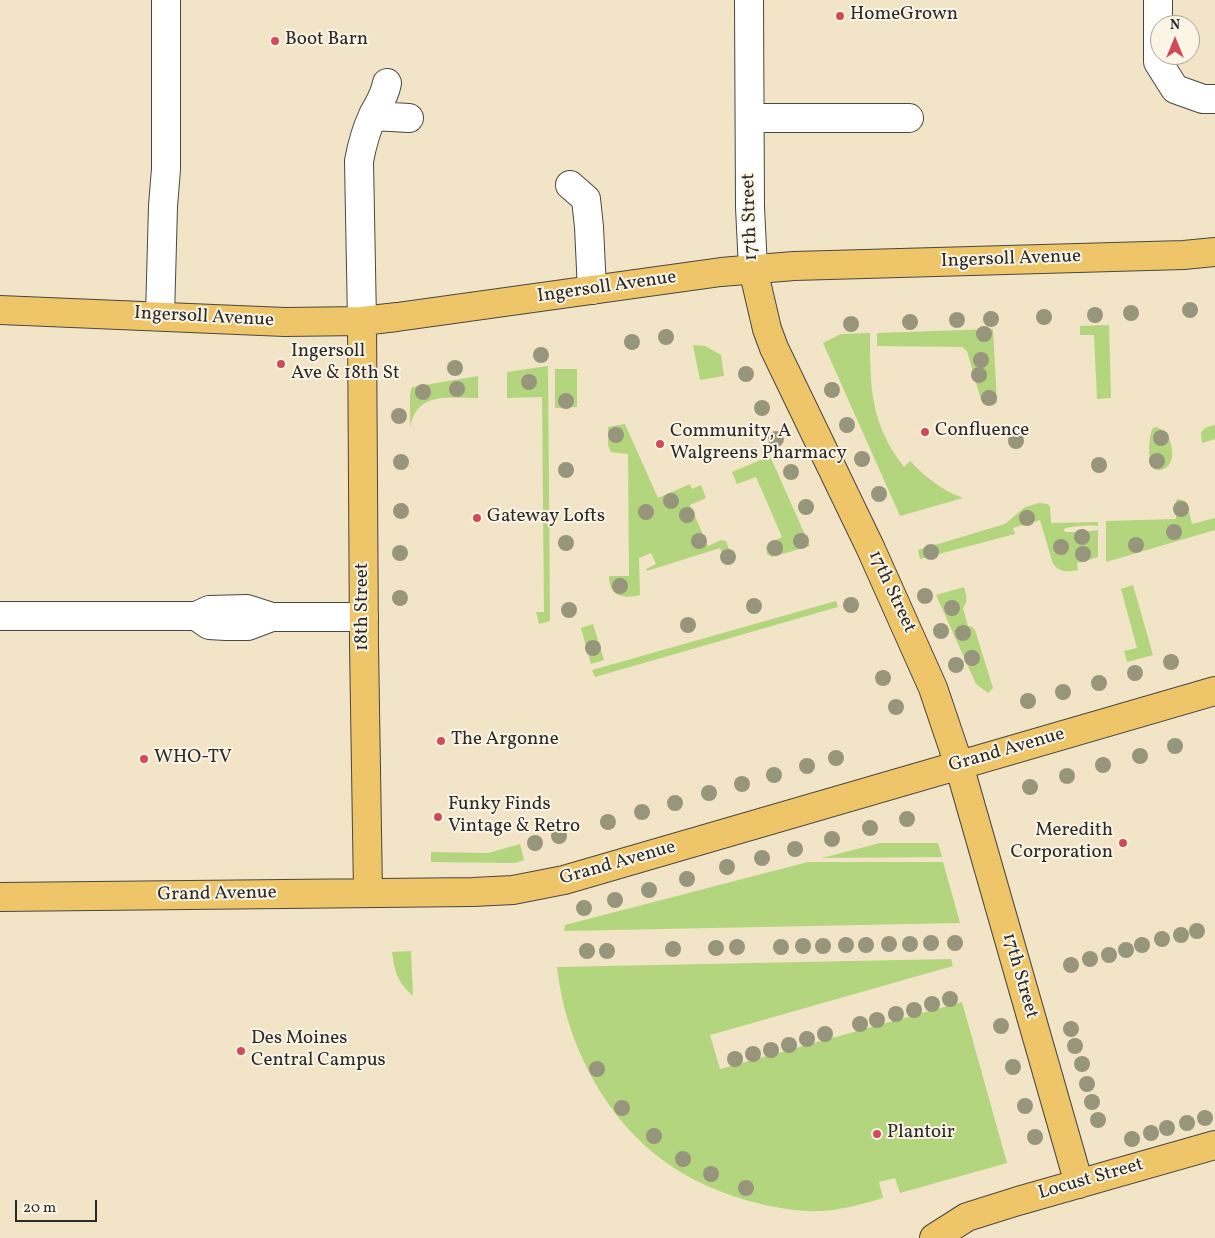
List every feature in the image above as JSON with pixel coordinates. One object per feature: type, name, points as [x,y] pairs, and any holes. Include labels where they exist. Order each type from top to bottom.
[{"type":"main road","name":"Ingersoll Avenue","points":[[0,310],[284,322],[362,321],[753,269],[1215,252]]},
{"type":"main road","name":"17th Street","points":[[753,269],[767,329],[774,348],[866,539],[933,688],[959,765],[1079,1184]]},
{"type":"main road","name":"18th Street","points":[[362,321],[368,893]]},
{"type":"main road","name":"Grand Avenue","points":[[0,896],[223,895],[513,890],[556,882],[1215,691]]},
{"type":"main road","name":"Locust Street","points":[[934,1238],[967,1217],[1215,1145]]},
{"type":"street","points":[[160,316],[166,168],[166,0]]},
{"type":"street","name":"17th Street","points":[[749,0],[750,207],[753,269]]},
{"type":"street","points":[[1158,0],[1158,62],[1175,88],[1202,99],[1215,99]]},
{"type":"street","points":[[362,321],[359,161],[363,139],[384,96],[387,83]]},
{"type":"street","points":[[373,116],[409,118]]},
{"type":"street","points":[[750,118],[909,118]]},
{"type":"street","points":[[570,185],[586,199],[592,290]]},
{"type":"street","points":[[0,616],[196,616],[209,625],[226,626],[248,626],[272,617],[364,617]]},
{"type":"green space","points":[[1109,325],[1111,398],[1097,399],[1094,335],[1080,335],[1080,326]]},
{"type":"green space","points":[[993,329],[997,403],[990,405],[981,400],[967,351],[962,347],[877,346],[877,333]]},
{"type":"green space","points":[[870,333],[874,404],[884,435],[893,451],[904,467],[910,461],[934,483],[963,498],[900,516],[823,343],[841,334]]},
{"type":"green space","points":[[693,345],[705,346],[721,355],[724,376],[700,380]]},
{"type":"green space","points":[[548,366],[550,621],[539,624],[536,612],[544,612],[542,397],[507,398],[507,372]]},
{"type":"green space","points":[[555,369],[577,369],[577,407],[555,408]]},
{"type":"green space","points":[[478,376],[478,398],[445,398],[427,402],[413,416],[410,428],[410,395],[413,387]]},
{"type":"green space","points":[[625,424],[658,498],[690,484],[692,489],[701,485],[706,498],[690,505],[708,546],[721,540],[726,541],[733,560],[732,564],[726,563],[720,548],[647,571],[646,569],[656,564],[651,553],[639,558],[640,595],[628,597],[614,592],[611,588],[609,576],[629,576],[628,454],[611,452],[608,445],[608,427]]},
{"type":"green space","points":[[1215,425],[1215,439],[1202,443],[1202,431]]},
{"type":"green space","points":[[1155,427],[1161,429],[1167,435],[1172,449],[1170,464],[1166,468],[1159,470],[1152,468],[1149,456],[1150,436]]},
{"type":"green space","points":[[770,456],[810,546],[772,557],[767,554],[766,547],[782,537],[756,477],[737,484],[732,472]]},
{"type":"green space","points":[[1178,499],[1187,503],[1192,524],[1215,518],[1215,530],[1106,562],[1106,521],[1176,519],[1176,501]]},
{"type":"green space","points":[[1039,503],[1048,504],[1050,507],[1051,523],[1098,522],[1098,526],[1073,527],[1065,528],[1064,530],[1065,532],[1081,532],[1098,530],[1098,557],[1077,563],[1078,570],[1068,571],[1059,569],[1053,564],[1040,520],[1013,528],[1015,534],[920,559],[918,550],[1005,524],[1025,507]]},
{"type":"green space","points":[[1133,585],[1153,655],[1127,662],[1124,651],[1137,648],[1121,589]]},
{"type":"green space","points":[[964,587],[966,600],[963,608],[968,626],[975,630],[993,688],[988,693],[976,684],[936,595]]},
{"type":"green space","points":[[836,601],[838,607],[595,677],[592,670]]},
{"type":"green space","points":[[593,624],[604,660],[591,664],[581,628]]},
{"type":"green space","points":[[880,843],[938,843],[942,857],[822,858]]},
{"type":"green space","points":[[520,844],[524,860],[515,863],[431,862],[431,852],[488,853]]},
{"type":"green space","points":[[808,862],[943,862],[960,923],[564,931],[565,925]]},
{"type":"green space","points":[[411,951],[413,996],[403,986],[398,976],[392,952]]},
{"type":"green space","points":[[951,959],[953,966],[710,1035],[720,1069],[962,1002],[1007,1163],[900,1193],[895,1178],[879,1182],[883,1198],[844,1208],[820,1211],[802,1211],[775,1207],[722,1192],[674,1168],[634,1135],[601,1093],[581,1056],[564,1006],[557,967]]},
{"type":"place","name":"HomeGrown","points":[[840,16]]},
{"type":"place","name":"Boot Barn","points":[[275,41]]},
{"type":"place","name":"Ingersoll Ave & 18th St","points":[[281,364]]},
{"type":"place","name":"Confluence","points":[[925,432]]},
{"type":"place","name":"Community, A Walgreens Pharmacy","points":[[660,444]]},
{"type":"place","name":"Gateway Lofts","points":[[477,518]]},
{"type":"place","name":"The Argonne","points":[[441,741]]},
{"type":"place","name":"WHO-TV","points":[[144,759]]},
{"type":"place","name":"Funky Finds Vintage & Retro","points":[[438,817]]},
{"type":"place","name":"Meredith Corporation","points":[[1123,843]]},
{"type":"place","name":"Des Moines Central Campus","points":[[241,1051]]},
{"type":"place","name":"Plantoir","points":[[877,1134]]}]
